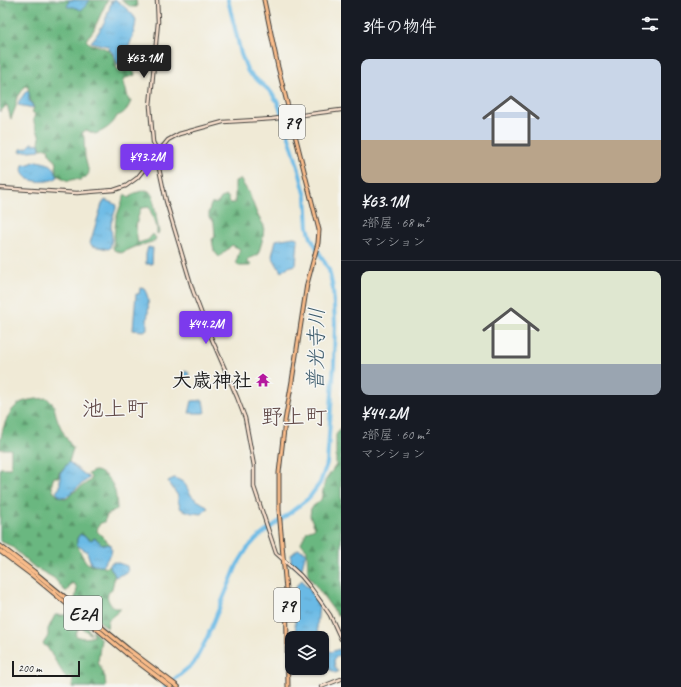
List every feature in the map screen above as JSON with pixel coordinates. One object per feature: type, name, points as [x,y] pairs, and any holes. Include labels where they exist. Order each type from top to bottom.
[{"type":"highway","name":"E2A","points":[[0,546],[123,645],[166,681],[171,687]]},
{"type":"highway","name":"E2A","points":[[0,551],[32,575],[126,653],[166,681],[177,686]]},
{"type":"main road","name":"79","points":[[264,0],[278,67],[318,224],[319,234],[318,245],[307,284],[285,421],[279,473],[279,518],[284,559],[288,687]]},
{"type":"street","points":[[157,0],[158,22],[150,106],[153,142],[158,152]]},
{"type":"street","points":[[0,188],[77,193],[114,190],[131,184],[168,140],[190,130],[230,121],[261,120],[341,110]]},
{"type":"street","points":[[155,157],[175,232],[193,291],[207,328],[237,397],[244,418],[254,466],[254,487],[276,553],[284,559],[311,588],[330,615],[341,639]]},
{"type":"street","points":[[321,687],[341,679]]},
{"type":"green space","points":[[0,0],[108,0],[93,31],[86,40],[90,44],[108,50],[115,59],[117,69],[123,72],[131,66],[135,75],[123,79],[129,101],[131,101],[126,111],[117,116],[111,125],[105,129],[95,134],[86,130],[82,133],[84,137],[85,157],[89,173],[86,177],[80,180],[75,179],[68,181],[57,175],[57,163],[49,153],[48,148],[41,149],[39,142],[40,138],[34,123],[35,114],[32,112],[34,108],[30,99],[28,87],[25,86],[16,100],[16,106],[11,119],[7,105],[0,112]]},
{"type":"green space","points":[[121,0],[136,0],[137,7],[131,7]]},
{"type":"green space","points":[[240,179],[249,193],[257,214],[264,226],[263,238],[258,255],[248,259],[247,262],[252,265],[251,266],[239,266],[236,262],[240,249],[232,245],[219,257],[214,251],[212,239],[215,237],[214,223],[212,219],[209,218],[211,204],[218,203],[221,198],[227,196],[230,203],[235,203],[235,181]]},
{"type":"green space","points":[[145,190],[149,191],[153,196],[159,233],[157,234],[157,228],[149,207],[141,208],[136,225],[136,233],[138,243],[148,240],[153,234],[156,238],[155,241],[121,253],[114,250],[116,218],[125,194],[129,198],[135,193]]},
{"type":"green space","points":[[47,398],[54,405],[56,416],[61,428],[73,448],[69,462],[59,473],[59,477],[54,477],[52,485],[54,492],[63,498],[68,498],[71,494],[91,480],[91,477],[88,474],[96,471],[111,481],[113,485],[117,509],[107,515],[104,522],[99,525],[97,531],[111,545],[102,544],[95,538],[91,540],[80,534],[77,538],[77,544],[80,552],[87,563],[105,568],[109,565],[115,575],[113,578],[112,589],[108,594],[108,598],[114,608],[120,608],[120,610],[108,620],[107,628],[75,599],[77,589],[75,584],[72,583],[67,591],[65,591],[54,578],[34,567],[11,546],[0,541],[0,468],[11,468],[11,449],[0,449],[1,436],[5,422],[12,410],[22,402]]},
{"type":"green space","points":[[341,427],[341,615],[337,615],[308,575],[307,550],[301,543],[307,531],[315,528],[310,516],[311,508],[321,500],[325,481],[336,465],[336,435]]},
{"type":"green space","points":[[55,615],[70,615],[87,627],[91,635],[80,626],[75,635],[84,638],[94,636],[92,630],[101,639],[98,662],[105,677],[106,687],[72,687],[73,679],[71,675],[67,680],[47,647],[43,644],[48,636],[48,629]]},
{"type":"water","points":[[69,0],[89,0],[86,6],[81,10],[74,7],[67,7]]},
{"type":"water","points":[[111,0],[112,3],[116,0],[130,12],[136,20],[130,44],[118,65],[114,55],[107,46],[91,42],[104,22],[109,11]]},
{"type":"water","points":[[27,90],[29,92],[29,100],[34,108],[18,105],[19,101]]},
{"type":"water","points":[[32,143],[39,144],[40,150],[20,152],[21,149],[27,148]]},
{"type":"water","points":[[36,161],[51,165],[58,177],[47,181],[34,181],[24,176],[22,171],[23,165]]},
{"type":"water","points":[[105,200],[117,205],[111,224],[112,239],[110,248],[108,249],[92,246],[90,243],[102,204]]},
{"type":"water","points":[[294,237],[298,240],[296,265],[288,267],[281,272],[272,256],[276,240]]},
{"type":"water","points":[[148,247],[153,248],[152,264],[146,264]]},
{"type":"water","points":[[143,287],[148,298],[147,329],[144,331],[133,330],[136,294],[139,294],[140,288]]},
{"type":"water","points":[[185,371],[189,373],[186,383],[182,381]]},
{"type":"water","points":[[203,400],[205,412],[189,413],[192,401]]},
{"type":"water","points":[[69,462],[89,478],[66,497],[59,496],[56,492],[60,487],[60,473]]},
{"type":"water","points":[[174,478],[183,482],[191,495],[208,508],[202,514],[192,513],[181,509],[178,496],[168,481]]},
{"type":"water","points":[[80,534],[91,540],[95,538],[102,544],[112,545],[110,547],[112,549],[111,554],[102,566],[91,564],[87,552],[77,545],[77,539]]},
{"type":"water","points":[[298,549],[306,552],[301,571],[291,564],[291,555]]},
{"type":"water","points":[[115,562],[127,566],[128,572],[115,577],[109,565]]},
{"type":"water","points":[[302,580],[306,586],[309,587],[311,593],[319,603],[318,631],[296,631],[294,598],[296,586]]},
{"type":"water","points":[[339,649],[341,655],[336,657],[334,660],[335,667],[338,672],[335,673],[329,669],[329,650],[331,652]]},
{"type":"waterway","name":"普光寺川","points":[[165,687],[194,663],[206,640],[237,565],[247,549],[256,539],[309,498],[320,483],[327,463],[334,365],[335,322],[333,288],[329,270],[311,238],[308,227],[306,197],[278,103],[271,92],[248,72],[241,54],[228,0]]},
{"type":"place","name":"大歳神社","points":[[263,380]]},
{"type":"district","name":"池上町","points":[[115,408]]},
{"type":"district","name":"野上町","points":[[294,416]]}]
